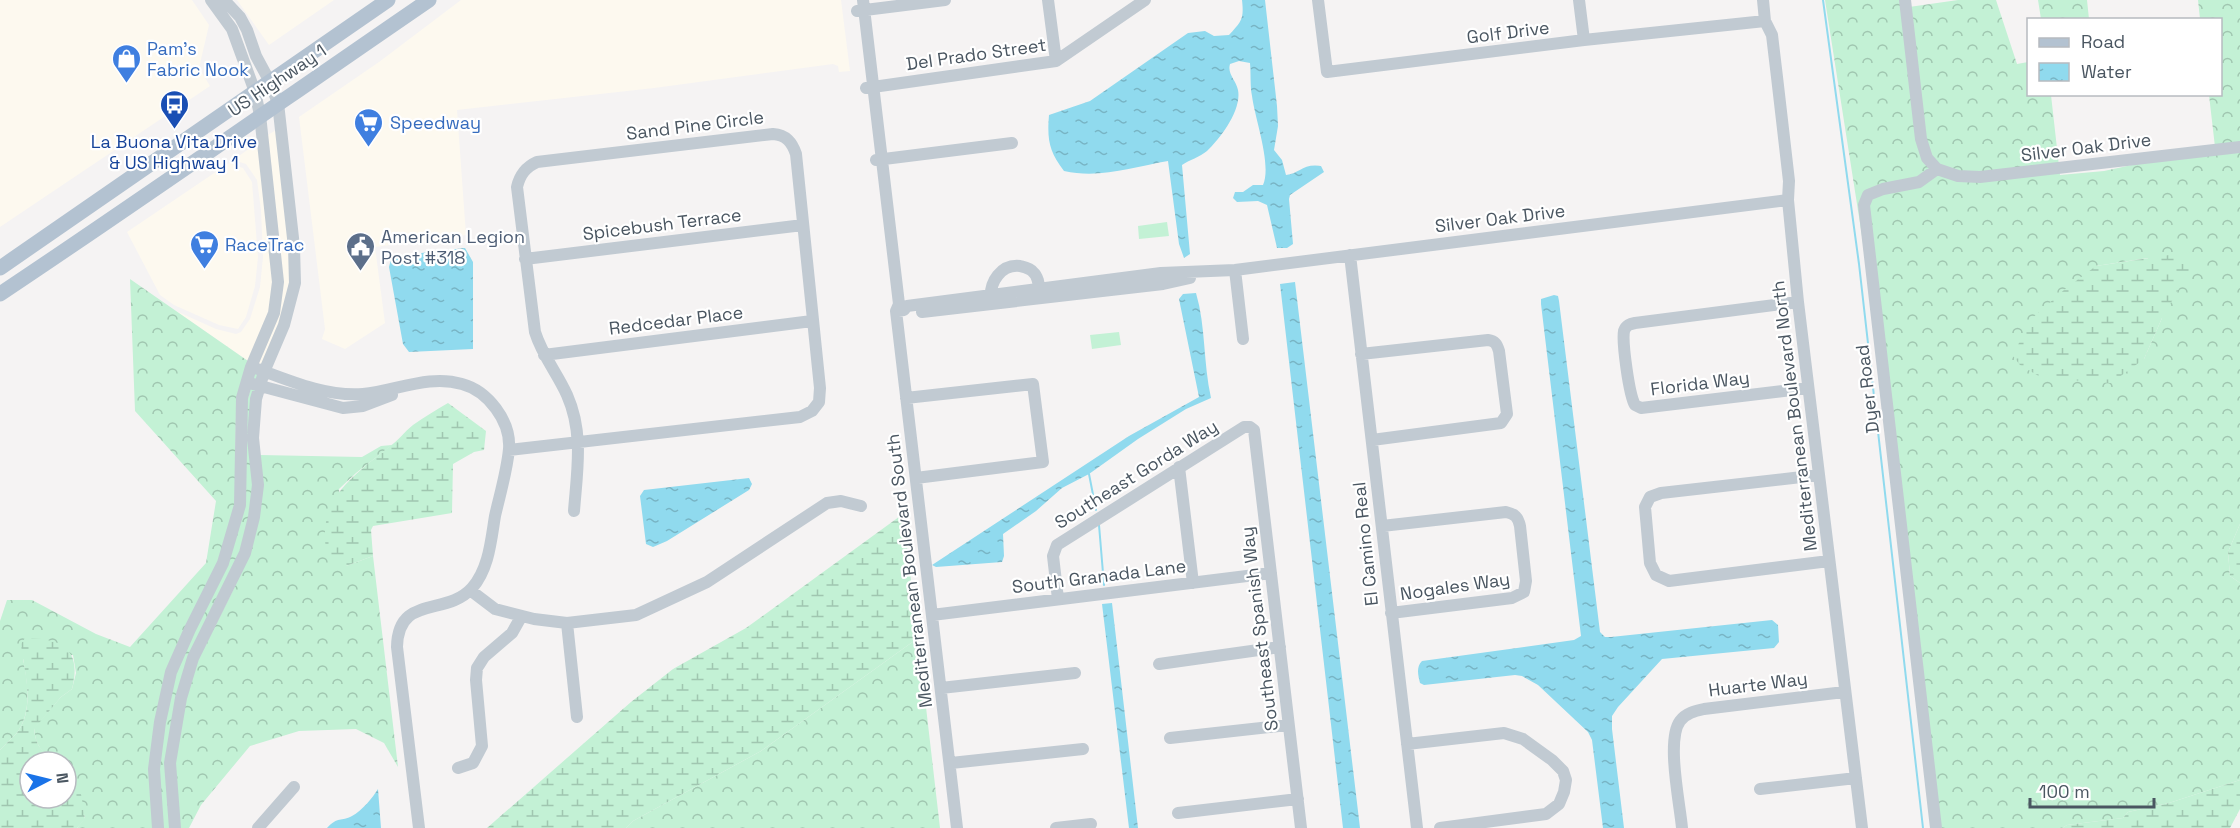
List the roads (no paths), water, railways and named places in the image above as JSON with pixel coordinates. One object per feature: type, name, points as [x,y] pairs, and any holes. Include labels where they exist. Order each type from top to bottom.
[{"type":"main road","name":"US Highway 1","points":[[0,268],[388,0]]},
{"type":"main road","name":"US Highway 1","points":[[0,294],[135,204],[260,115],[429,0]]},
{"type":"street","points":[[158,828],[154,769],[159,722],[171,672],[223,563],[240,506],[242,470],[240,410],[251,367],[274,313],[278,282],[260,115],[255,92],[232,29],[211,0]]},
{"type":"street","points":[[175,828],[170,763],[176,718],[193,658],[240,563],[249,535],[258,485],[254,438],[256,399],[264,372],[284,325],[295,283],[294,247],[278,103],[256,56],[247,30],[240,17],[224,0]]},
{"type":"street","points":[[859,6],[945,0]]},
{"type":"street","points":[[1048,0],[1056,61]]},
{"type":"street","name":"Del Prado Street","points":[[869,87],[1056,61],[1145,0]]},
{"type":"street","name":"Golf Drive","points":[[1317,0],[1327,72],[1584,40],[1766,21]]},
{"type":"street","points":[[1579,0],[1584,40]]},
{"type":"street","name":"Mediterranean Boulevard North","points":[[1763,0],[1766,21],[1772,35],[1789,181],[1788,200],[1798,302],[1862,828]]},
{"type":"street","points":[[1905,0],[1921,139],[1926,158],[1937,169]]},
{"type":"street","name":"Mediterranean Boulevard South","points":[[859,6],[900,310],[906,398],[957,828]]},
{"type":"street","name":"Sand Pine Circle","points":[[509,450],[579,443],[800,417],[812,411],[819,402],[820,388],[796,154],[789,140],[782,135],[773,134],[549,161],[530,165],[519,179],[517,187],[535,332],[570,403],[579,443]]},
{"type":"street","points":[[878,160],[1012,143]]},
{"type":"street","name":"Silver Oak Drive","points":[[1937,169],[1958,176],[1980,177],[2240,147]]},
{"type":"street","name":"Dyer Road","points":[[1936,828],[1864,205],[1868,195],[1883,189],[1919,182],[1937,169]]},
{"type":"street","name":"Silver Oak Drive","points":[[900,310],[908,314],[1040,293],[1163,284],[1216,272],[1788,200]]},
{"type":"street","name":"Spicebush Terrace","points":[[525,259],[803,225]]},
{"type":"street","name":"El Camino Real","points":[[1350,255],[1418,828]]},
{"type":"street","points":[[991,300],[998,273],[1008,267],[1025,267],[1033,271],[1040,293]]},
{"type":"street","points":[[1235,270],[1243,339]]},
{"type":"street","name":"Florida Way","points":[[1798,302],[1628,325],[1625,329],[1625,346],[1630,394],[1633,402],[1641,408],[1808,388]]},
{"type":"street","name":"Redcedar Place","points":[[544,354],[812,321]]},
{"type":"street","points":[[1361,354],[1492,341],[1497,345],[1507,414],[1501,423],[1372,440]]},
{"type":"street","points":[[251,367],[319,390],[341,394],[362,394],[436,380],[452,381],[466,385],[480,393],[492,404],[507,434],[509,450],[487,558],[481,574],[470,590],[448,603],[418,610],[407,617],[399,631],[397,647],[419,828]]},
{"type":"street","points":[[247,382],[343,408],[363,406],[420,383]]},
{"type":"street","points":[[906,398],[1033,384],[1043,462],[916,478]]},
{"type":"street","name":"Southeast Gorda Way","points":[[1058,598],[1053,556],[1057,545],[1252,423]]},
{"type":"street","name":"Southeast Spanish Way","points":[[1252,423],[1301,828]]},
{"type":"street","points":[[574,511],[579,443]]},
{"type":"street","points":[[1179,467],[1193,582]]},
{"type":"street","points":[[1819,475],[1661,493],[1650,497],[1644,507],[1650,562],[1656,575],[1670,581],[1829,561]]},
{"type":"street","points":[[470,590],[495,609],[521,617],[567,623],[636,615],[707,582],[827,503],[841,501],[861,506]]},
{"type":"street","name":"Nogales Way","points":[[1382,526],[1513,513],[1518,518],[1520,526],[1526,581],[1524,592],[1512,598],[1391,613]]},
{"type":"street","name":"South Granada Lane","points":[[932,615],[1271,573]]},
{"type":"street","points":[[458,768],[473,763],[482,746],[477,668],[484,657],[512,633],[521,617]]},
{"type":"street","points":[[567,623],[577,717]]},
{"type":"street","points":[[1159,664],[1280,647]]},
{"type":"street","points":[[941,688],[1074,673]]},
{"type":"street","name":"Huarte Way","points":[[1682,828],[1672,744],[1676,729],[1684,716],[1704,709],[1844,692]]},
{"type":"street","points":[[1170,738],[1288,725]]},
{"type":"street","points":[[1407,744],[1504,733],[1523,739],[1563,771],[1566,780],[1564,792],[1559,804],[1546,814],[1440,828]]},
{"type":"street","points":[[951,763],[1083,748]]},
{"type":"street","points":[[1760,789],[1856,778]]},
{"type":"street","points":[[258,828],[294,788]]},
{"type":"street","points":[[1178,813],[1298,799]]},
{"type":"street","points":[[1056,828],[1091,824]]},
{"type":"water","points":[[1242,0],[1265,0],[1277,106],[1278,126],[1274,150],[1282,160],[1286,175],[1315,165],[1321,166],[1324,172],[1290,195],[1293,244],[1287,248],[1277,248],[1267,205],[1258,201],[1237,202],[1233,198],[1235,192],[1243,192],[1253,185],[1263,185],[1266,166],[1251,92],[1250,63],[1239,61],[1230,64],[1230,71],[1238,90],[1237,106],[1233,115],[1224,132],[1207,151],[1182,165],[1190,254],[1184,258],[1179,244],[1168,161],[1103,173],[1064,171],[1050,145],[1049,115],[1090,101],[1188,33],[1205,31],[1214,36],[1229,35],[1241,19]]},
{"type":"water","points":[[465,248],[473,262],[473,349],[409,352],[403,344],[389,267],[391,259],[395,256]]},
{"type":"water","points":[[1295,282],[1360,828],[1343,828],[1280,284]]},
{"type":"water","points":[[1196,293],[1211,398],[1186,409],[1089,474],[1062,488],[1036,511],[1003,534],[1002,562],[936,567],[932,565],[1129,436],[1199,397],[1179,299],[1183,294]]},
{"type":"water","points":[[1558,296],[1559,301],[1600,632],[1605,637],[1611,637],[1772,620],[1778,625],[1779,642],[1774,648],[1662,659],[1618,707],[1612,716],[1612,729],[1624,828],[1603,828],[1592,740],[1588,732],[1538,685],[1522,676],[1515,675],[1424,685],[1420,683],[1418,674],[1422,661],[1574,640],[1581,636],[1541,304],[1541,299]]},
{"type":"water","points":[[749,478],[752,484],[749,490],[667,541],[653,547],[646,544],[640,496],[644,490]]},
{"type":"water","points":[[1112,603],[1138,828],[1129,828],[1102,604]]},
{"type":"water","points":[[378,789],[381,828],[327,828],[334,822],[356,814]]},
{"type":"waterway","points":[[1823,0],[1859,264],[1923,828]]},
{"type":"waterway","points":[[1089,474],[1096,510]]},
{"type":"waterway","points":[[1099,525],[1104,585]]},
{"type":"place","name":"Pam's Fabric Nook","points":[[126,84]]},
{"type":"place","name":"La Buona Vita Drive & US Highway 1","points":[[174,130]]},
{"type":"place","name":"Speedway","points":[[369,148]]},
{"type":"place","name":"RaceTrac","points":[[204,270]]},
{"type":"place","name":"American Legion Post #318","points":[[360,272]]}]
